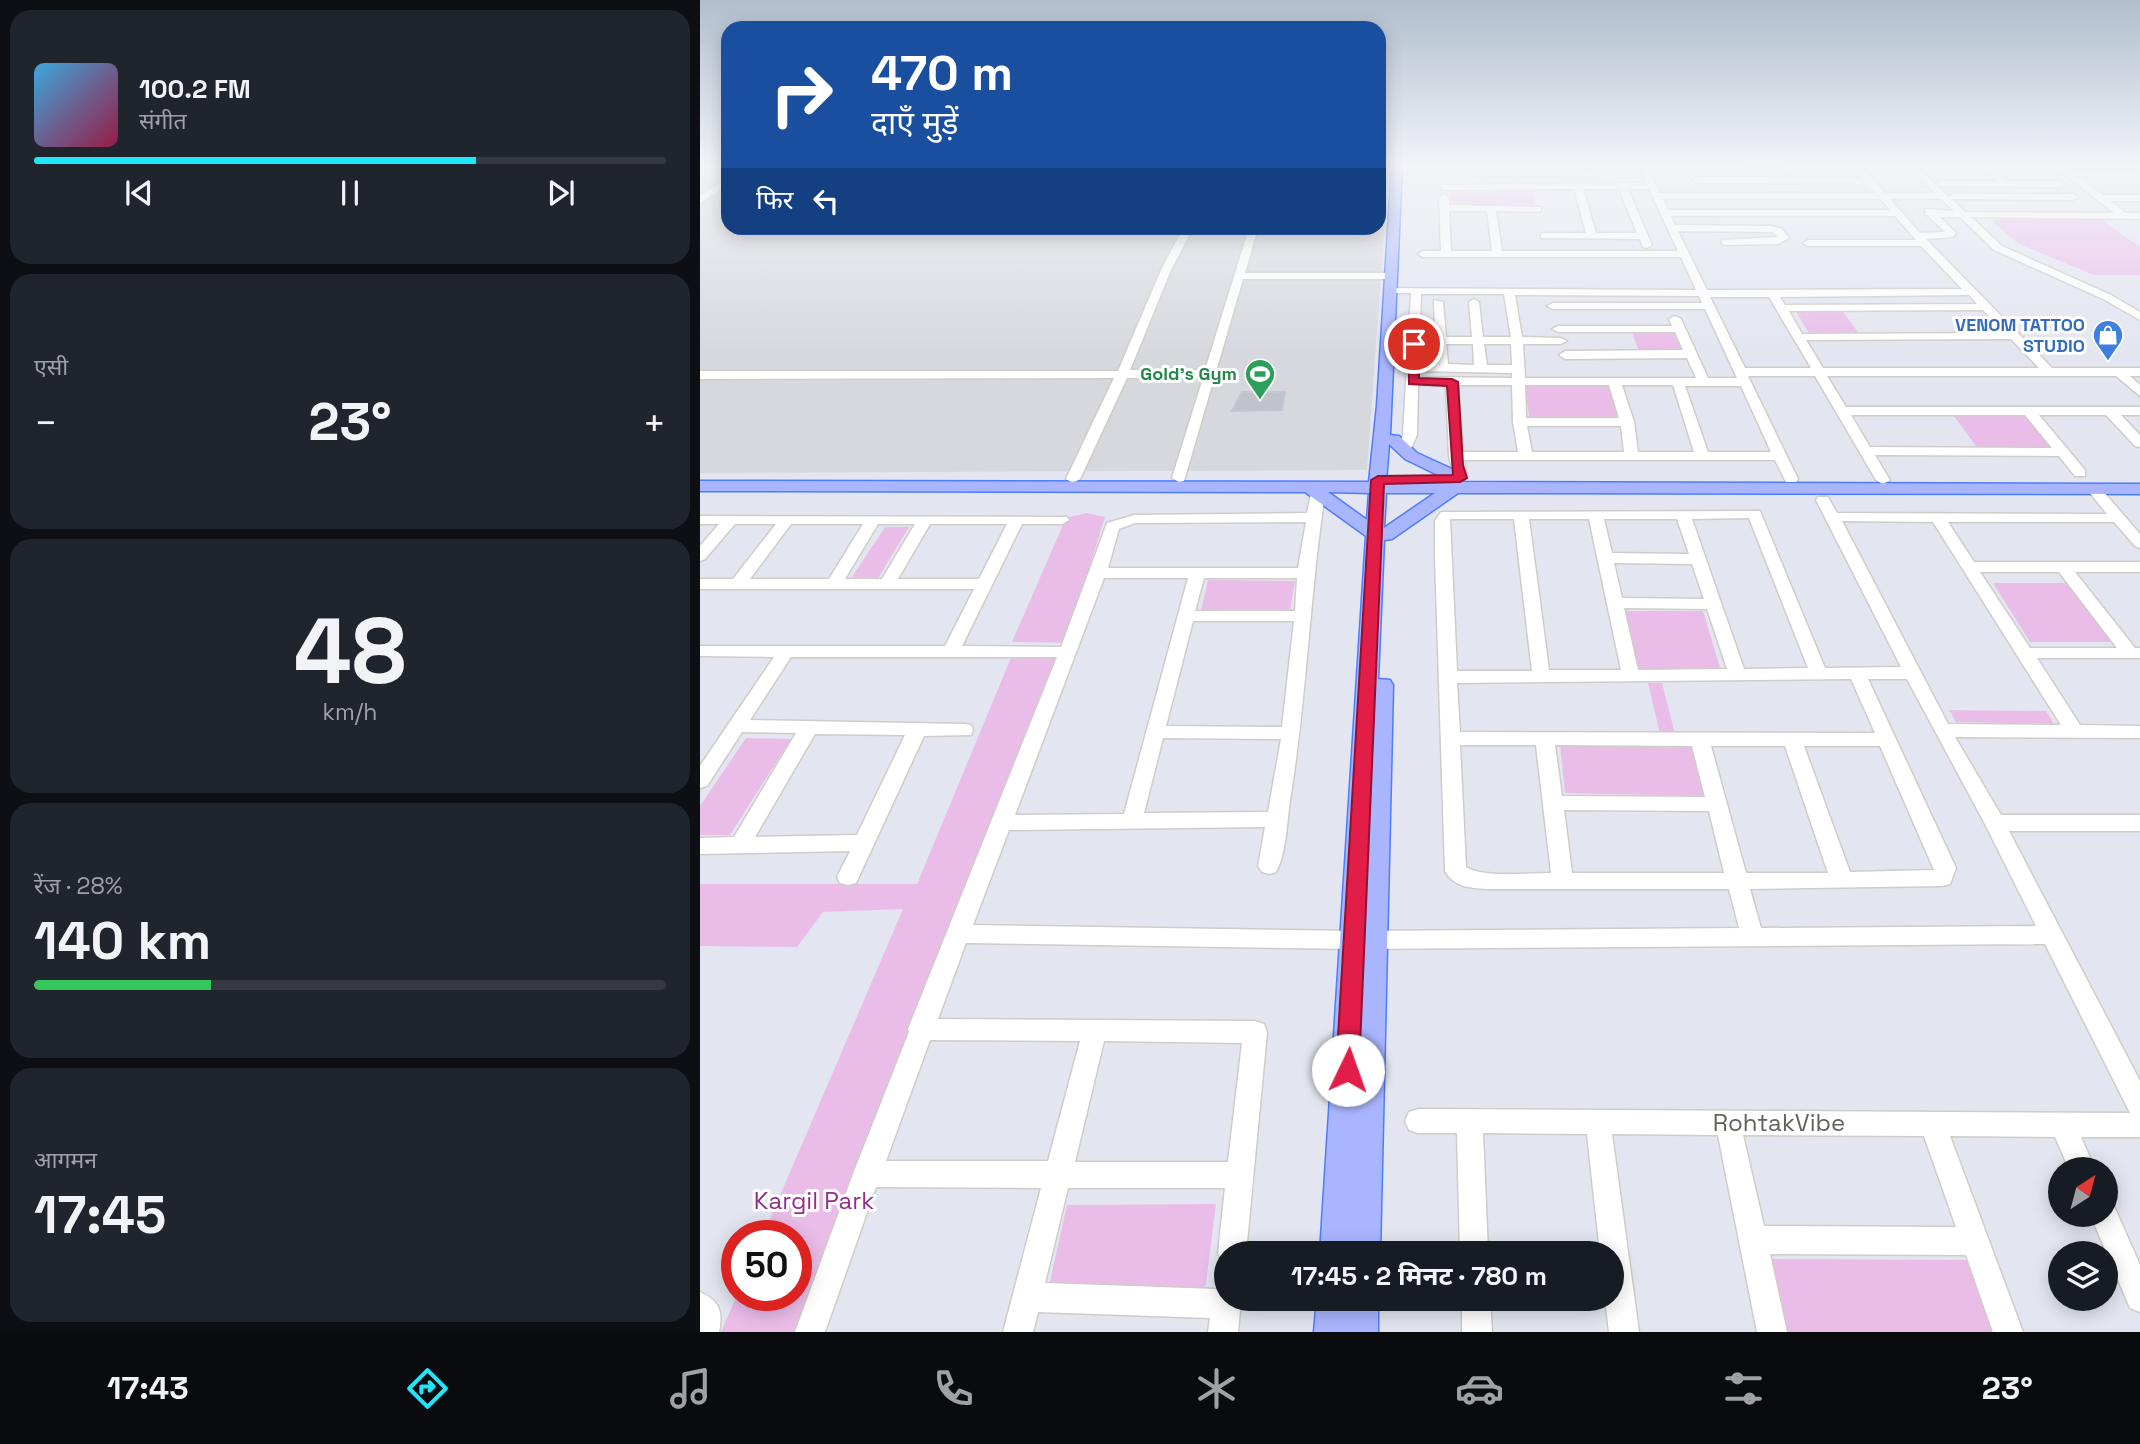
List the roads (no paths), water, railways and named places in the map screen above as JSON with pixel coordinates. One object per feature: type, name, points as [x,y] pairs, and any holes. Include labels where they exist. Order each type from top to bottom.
[{"type":"main road","points":[[1363,1241],[1365,939],[1380,535],[1385,484],[1385,406],[1402,290],[1399,227]]},
{"type":"main road","points":[[1385,484],[1398,444],[1404,227]]},
{"type":"main road","points":[[1398,444],[1431,468],[1458,481],[2140,489]]},
{"type":"main road","points":[[700,480],[1179,478],[1385,484]]},
{"type":"main road","points":[[1380,535],[1458,481]]},
{"type":"main road","points":[[700,486],[1313,490],[1458,481],[2140,481]]},
{"type":"main road","points":[[1313,490],[1380,535]]},
{"type":"main road","points":[[1338,1241],[1365,939]]},
{"type":"main road","points":[[1332,1332],[1333,1311]]},
{"type":"main road","points":[[1360,1332],[1361,1311]]},
{"type":"street","points":[[1445,227],[1446,254]]},
{"type":"street","points":[[1493,227],[1497,254]]},
{"type":"street","points":[[1542,227],[1548,254]]},
{"type":"street","points":[[1560,227],[1592,236],[1643,236]]},
{"type":"street","points":[[1589,227],[1592,236]]},
{"type":"street","points":[[1639,227],[1650,253]]},
{"type":"street","points":[[1911,227],[2050,373]]},
{"type":"street","points":[[1808,243],[1921,239],[1950,235],[1945,227]]},
{"type":"street","points":[[1978,227],[1998,248],[2107,297],[2140,317]]},
{"type":"street","points":[[1983,227],[2020,253],[2140,305]]},
{"type":"street","points":[[1718,229],[1727,246],[1778,242],[1784,238],[1775,229],[1671,228],[1791,479]]},
{"type":"street","points":[[1179,478],[1251,235]]},
{"type":"street","points":[[1073,479],[1122,375],[1166,270],[1184,236]]},
{"type":"street","points":[[1423,254],[1682,254]]},
{"type":"street","points":[[1238,276],[1509,297]]},
{"type":"street","points":[[1402,290],[1438,302],[1474,302],[1549,291],[1972,292]]},
{"type":"street","points":[[1398,444],[1410,435],[1414,367],[1402,290]]},
{"type":"street","points":[[1549,291],[1571,383]]},
{"type":"street","points":[[1773,293],[1883,480]]},
{"type":"street","points":[[1509,297],[1517,340],[1520,422],[1526,457]]},
{"type":"street","points":[[1438,302],[1442,368]]},
{"type":"street","points":[[1474,302],[1481,369]]},
{"type":"street","points":[[1553,306],[1708,306]]},
{"type":"street","points":[[1670,306],[1704,383]]},
{"type":"street","points":[[1782,308],[1989,307]]},
{"type":"street","points":[[1439,340],[1517,340],[1559,335],[1678,329]]},
{"type":"street","points":[[1798,337],[2014,336]]},
{"type":"street","points":[[1565,355],[1689,354]]},
{"type":"street","points":[[1414,367],[1481,369],[1571,383],[1704,383],[1742,377],[1818,372],[2140,372]]},
{"type":"street","points":[[2119,372],[2140,392]]},
{"type":"street","points":[[700,375],[1208,374]]},
{"type":"street","points":[[1413,381],[1452,382],[1518,376]]},
{"type":"street","points":[[1452,382],[1458,481]]},
{"type":"street","points":[[1615,383],[1627,422],[1632,457]]},
{"type":"street","points":[[1678,383],[1703,457]]},
{"type":"street","points":[[1841,411],[2140,411]]},
{"type":"street","points":[[2029,411],[2080,472]]},
{"type":"street","points":[[2110,411],[2140,443]]},
{"type":"street","points":[[1520,422],[1627,422]]},
{"type":"street","points":[[1867,451],[2061,452]]},
{"type":"street","points":[[1456,456],[1778,456]]},
{"type":"street","points":[[1269,866],[1291,733],[1305,573],[1315,517],[1313,490]]},
{"type":"street","points":[[2096,493],[2140,544]]},
{"type":"street","points":[[1823,500],[1942,730],[1995,822],[2140,1107]]},
{"type":"street","points":[[1819,674],[1755,514],[1451,514],[1443,517],[1456,871],[1467,879],[1486,881],[1936,880],[1945,875],[1945,868],[1857,674]]},
{"type":"street","points":[[1521,515],[1541,676]]},
{"type":"street","points":[[1596,515],[1631,677]]},
{"type":"street","points":[[1684,516],[1738,676]]},
{"type":"street","points":[[810,1332],[920,1029],[960,934],[1066,652],[1099,573],[1112,526],[1124,520],[1315,517]]},
{"type":"street","points":[[1834,517],[2118,518]]},
{"type":"street","points":[[1938,518],[2074,732]]},
{"type":"street","points":[[700,520],[1062,520]]},
{"type":"street","points":[[700,556],[731,520]]},
{"type":"street","points":[[738,584],[787,520]]},
{"type":"street","points":[[833,585],[873,520]]},
{"type":"street","points":[[887,584],[925,520]]},
{"type":"street","points":[[951,651],[1017,520]]},
{"type":"street","points":[[1605,558],[1698,559]]},
{"type":"street","points":[[1967,567],[2140,566]]},
{"type":"street","points":[[2064,568],[2135,653]]},
{"type":"street","points":[[1099,573],[1305,573]]},
{"type":"street","points":[[1132,822],[1158,732],[1197,573]]},
{"type":"street","points":[[700,584],[984,583]]},
{"type":"street","points":[[1615,603],[1712,604]]},
{"type":"street","points":[[1186,616],[1303,616]]},
{"type":"street","points":[[700,781],[787,650]]},
{"type":"street","points":[[700,651],[1066,652]]},
{"type":"street","points":[[2025,653],[2135,653]]},
{"type":"street","points":[[1448,677],[1913,673]]},
{"type":"street","points":[[736,726],[964,730]]},
{"type":"street","points":[[740,845],[809,728]]},
{"type":"street","points":[[848,877],[917,730]]},
{"type":"street","points":[[1942,730],[2140,732]]},
{"type":"street","points":[[1158,732],[1291,733]]},
{"type":"street","points":[[1450,737],[1888,740]]},
{"type":"street","points":[[1545,738],[1562,880]]},
{"type":"street","points":[[1700,739],[1752,936]]},
{"type":"street","points":[[1792,739],[1842,881]]},
{"type":"street","points":[[1553,803],[1717,804]]},
{"type":"street","points":[[1001,822],[1277,819]]},
{"type":"street","points":[[1995,822],[2140,823]]},
{"type":"street","points":[[700,846],[864,843]]},
{"type":"street","points":[[960,934],[1365,939],[2053,935]]},
{"type":"street","points":[[920,1029],[1094,1033],[1255,1032],[1233,1241]]},
{"type":"street","points":[[1018,1332],[1094,1033]]},
{"type":"street","name":"RohtakVibe","points":[[1418,1121],[2140,1125]]},
{"type":"street","points":[[1470,1122],[1474,1241]]},
{"type":"street","points":[[1598,1122],[1625,1332]]},
{"type":"street","points":[[1728,1123],[1772,1332]]},
{"type":"street","points":[[1933,1124],[2008,1332]]},
{"type":"street","points":[[2063,1125],[2077,1157]]},
{"type":"street","points":[[866,1174],[1240,1175]]},
{"type":"street","points":[[2109,1227],[2140,1298]]},
{"type":"street","points":[[1753,1240],[1975,1241]]},
{"type":"street","points":[[1026,1297],[1225,1312]]},
{"type":"street","points":[[700,1307],[708,1315],[704,1332]]},
{"type":"street","points":[[1476,1311],[1477,1332]]},
{"type":"place","name":"VENOM TATTOO STUDIO","points":[[2108,362]]},
{"type":"place","name":"Gold's Gym","points":[[1260,401]]},
{"type":"park label","name":"Kargil Park","points":[[814,1201]]}]
